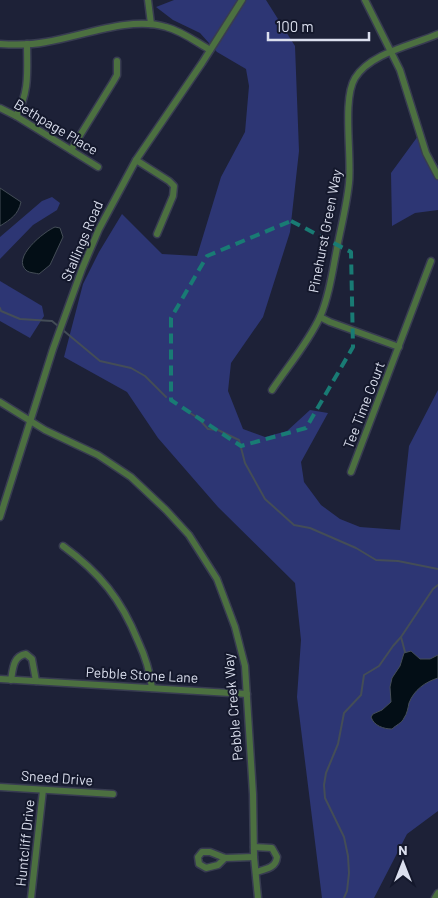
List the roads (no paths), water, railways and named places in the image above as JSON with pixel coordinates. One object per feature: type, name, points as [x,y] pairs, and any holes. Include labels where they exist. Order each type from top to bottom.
[{"type":"street","points":[[148,0],[151,24]]},
{"type":"street","name":"Stallings Road","points":[[0,517],[53,349],[82,268],[99,228],[136,160],[242,0]]},
{"type":"street","points":[[364,0],[392,52],[407,89],[426,153],[438,176]]},
{"type":"street","points":[[0,44],[46,42],[114,28],[151,24],[179,32],[210,50]]},
{"type":"street","name":"Pinehurst Green Way","points":[[272,390],[320,317],[330,284],[349,185],[349,100],[350,90],[356,77],[364,67],[376,59],[438,34]]},
{"type":"street","points":[[16,116],[24,101],[26,90],[26,44]]},
{"type":"street","points":[[71,150],[117,75],[117,61]]},
{"type":"street","name":"Bethpage Place","points":[[0,108],[16,116],[98,168]]},
{"type":"street","points":[[136,160],[174,186],[173,196],[157,234]]},
{"type":"street","name":"Tee Time Court","points":[[351,472],[431,260]]},
{"type":"street","points":[[320,317],[399,347]]},
{"type":"street","name":"Pebble Creek Way","points":[[0,402],[45,430],[98,455],[122,469],[143,487],[189,535],[217,579],[226,600],[245,666],[254,858],[258,898]]},
{"type":"street","points":[[63,546],[97,575],[121,604],[142,649],[151,676],[152,688]]},
{"type":"street","points":[[11,680],[14,663],[17,658],[26,654],[32,659],[36,681]]},
{"type":"street","name":"Pebble Stone Lane","points":[[0,679],[247,694]]},
{"type":"street","name":"Sneed Drive","points":[[0,787],[113,794]]},
{"type":"street","name":"Huntcliff Drive","points":[[31,898],[43,790]]},
{"type":"street","points":[[254,847],[272,848],[277,857],[276,863],[271,868],[256,872]]},
{"type":"street","points":[[225,858],[254,858]]},
{"type":"street","points":[[435,898],[438,893]]},
{"type":"waterway","points":[[0,308],[1,311],[20,319],[52,321],[100,361],[131,368],[145,376],[166,397]]},
{"type":"waterway","points":[[190,413],[198,418],[208,429],[218,430],[239,440],[245,463],[265,499],[294,525],[310,528],[356,548],[376,560],[398,561],[438,569]]},
{"type":"waterway","points":[[344,898],[347,891],[349,873],[348,856],[344,837],[325,798],[324,785],[326,773],[338,744],[344,713],[361,695],[364,675],[379,666],[433,589],[438,585]]},
{"type":"waterway","points":[[401,637],[405,652]]}]
